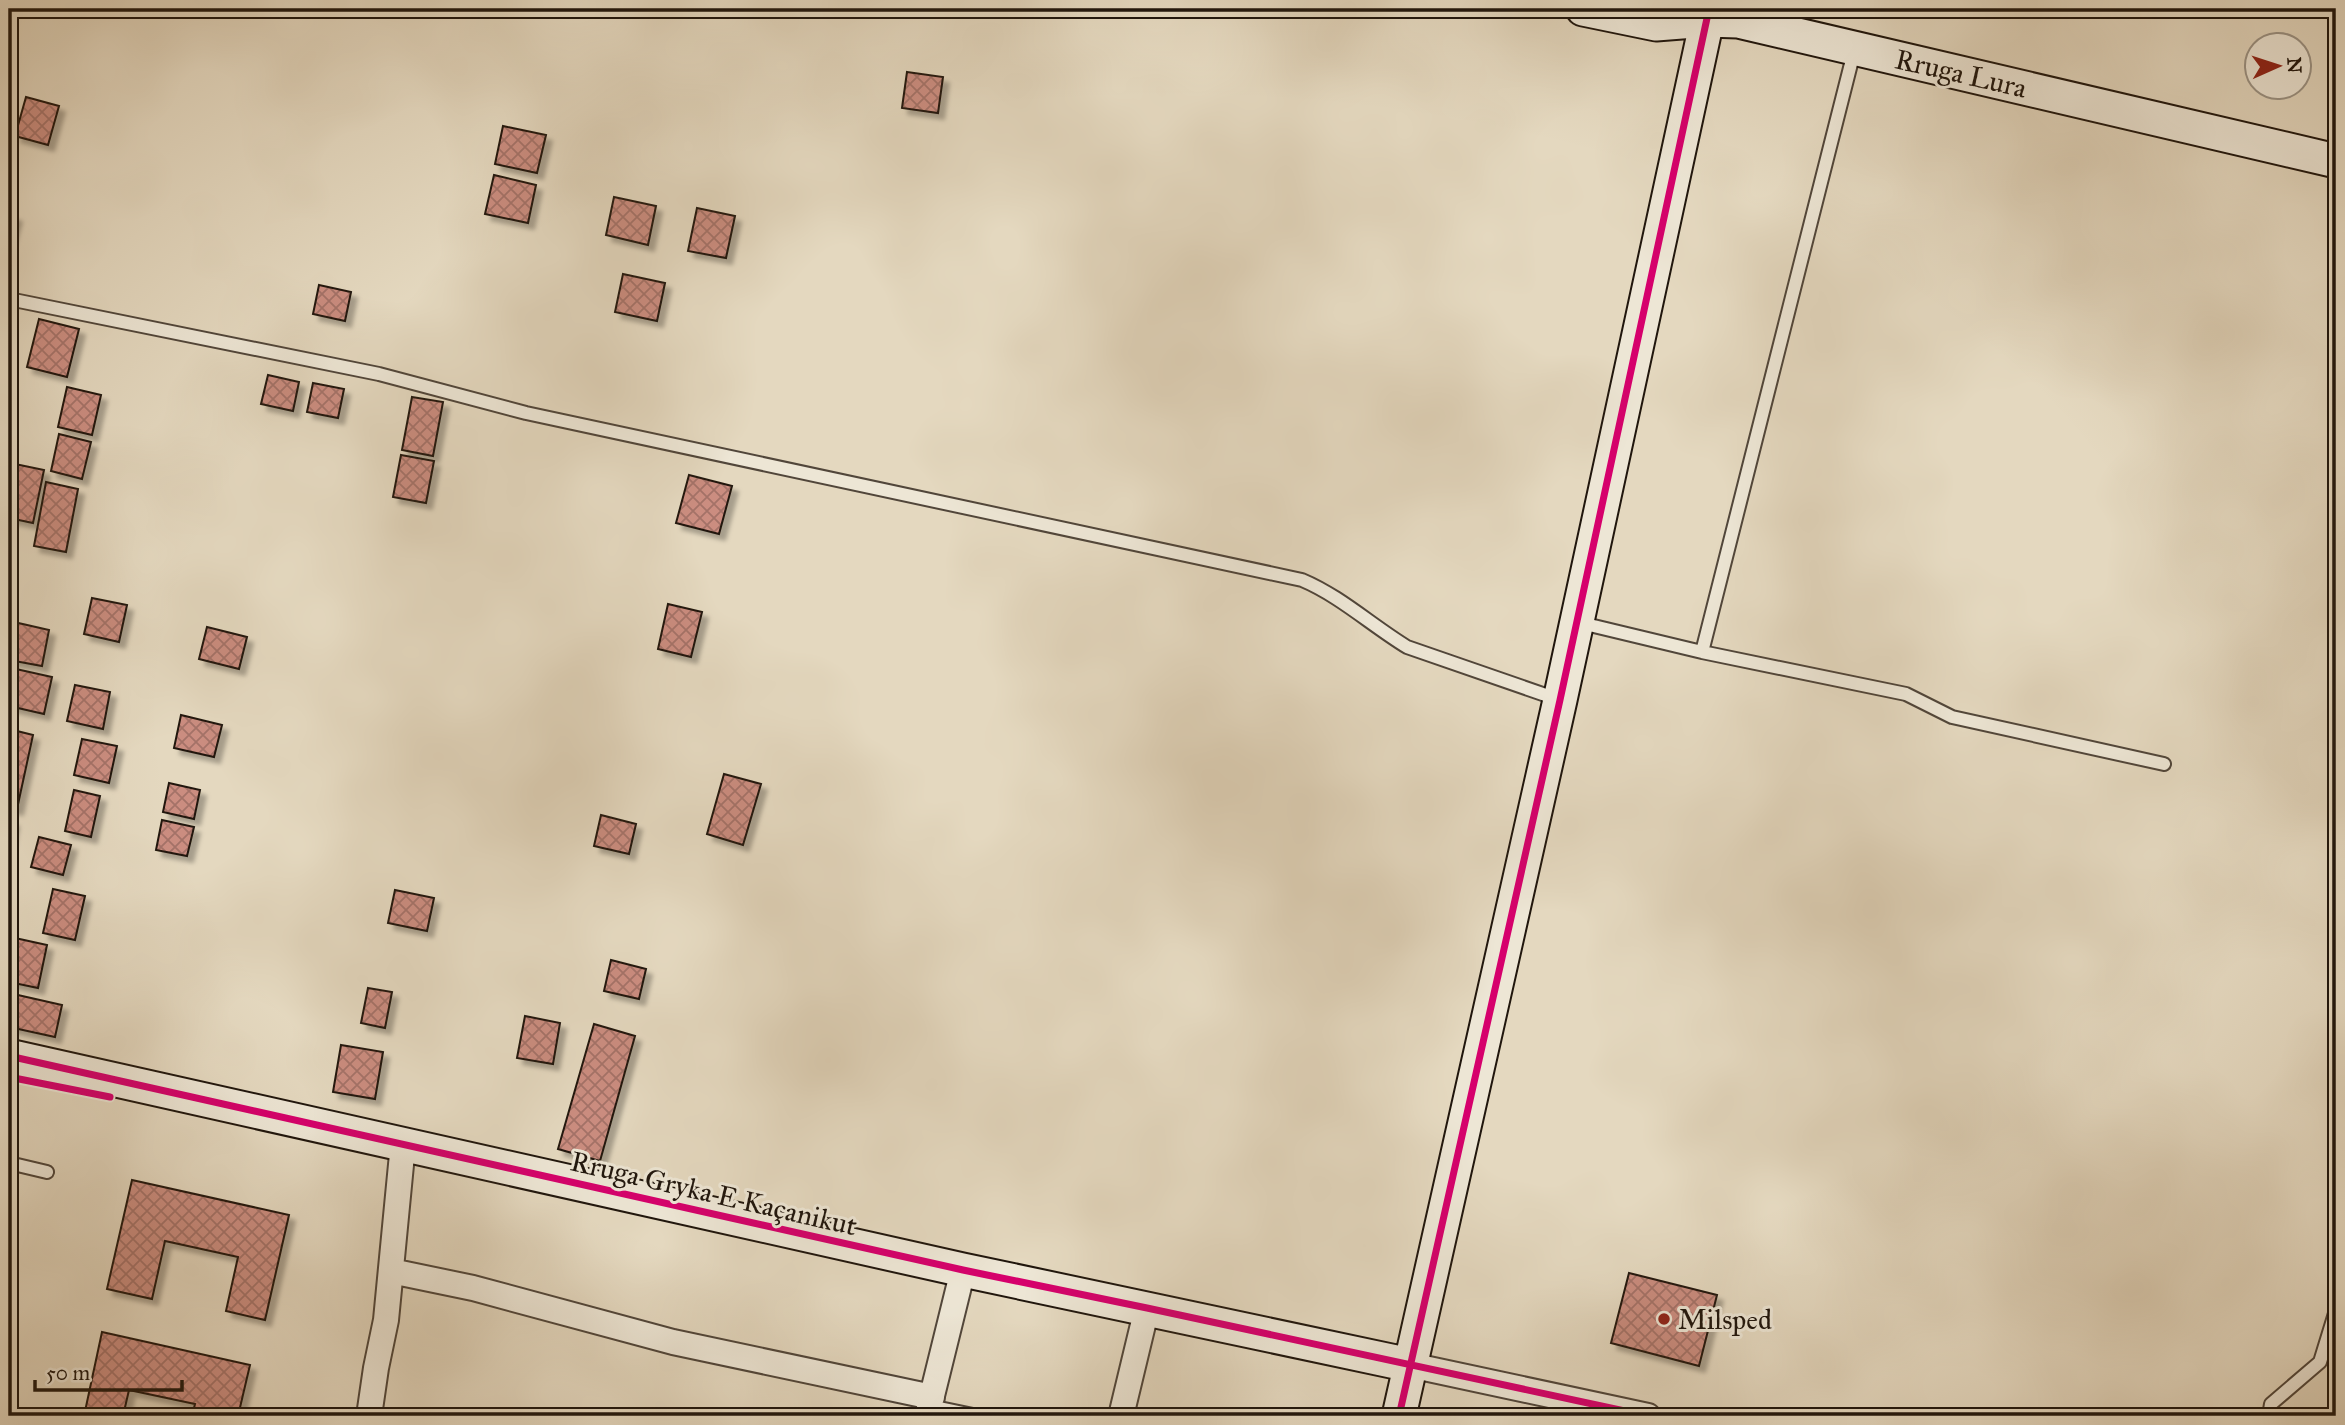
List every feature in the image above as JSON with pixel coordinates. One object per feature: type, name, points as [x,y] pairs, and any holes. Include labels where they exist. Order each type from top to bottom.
[{"type":"street","name":"Rruga Lura","points":[[1583,9],[1656,24],[1708,14],[2336,161]]},
{"type":"street","points":[[1399,1416],[1560,700],[1708,14]]},
{"type":"street","name":"Rruga Gryka E Kaçanikut","points":[[9,1056],[963,1270],[1410,1364]]},
{"type":"street","points":[[369,1416],[386,1320],[403,1144]]},
{"type":"street","points":[[391,1271],[473,1288],[673,1342],[930,1406],[963,1270]]},
{"type":"street","points":[[1121,1416],[1147,1308]]},
{"type":"street","points":[[1410,1364],[1582,1409],[1648,1416]]},
{"type":"lane","points":[[1702,652],[1855,48]]},
{"type":"lane","points":[[9,299],[379,374],[526,413],[1302,580],[1326,590],[1385,634],[1408,647],[1560,700]]},
{"type":"lane","points":[[1577,622],[1702,652],[1906,694],[1952,718],[2164,764]]},
{"type":"lane","points":[[9,1163],[47,1172]]},
{"type":"lane","points":[[2269,1416],[2271,1405],[2320,1362],[2336,1310]]},
{"type":"lane","points":[[930,1406],[978,1416]]},
{"type":"building","points":[[907,72],[943,77],[938,113],[902,108]]},
{"type":"building","points":[[26,97],[59,106],[48,145],[15,136]]},
{"type":"building","points":[[503,126],[546,135],[537,173],[495,164]]},
{"type":"building","points":[[494,175],[536,185],[528,223],[485,214]]},
{"type":"building","points":[[614,197],[656,206],[648,245],[606,235]]},
{"type":"building","points":[[697,208],[735,216],[726,258],[688,251]]},
{"type":"building","points":[[9,214],[16,216],[9,241]]},
{"type":"building","points":[[623,274],[665,283],[657,321],[615,312]]},
{"type":"building","points":[[319,285],[351,292],[345,321],[313,314]]},
{"type":"building","points":[[39,319],[79,329],[67,377],[27,367]]},
{"type":"building","points":[[268,375],[299,382],[293,411],[261,404]]},
{"type":"building","points":[[313,383],[344,389],[338,418],[307,412]]},
{"type":"building","points":[[67,387],[101,395],[92,435],[58,427]]},
{"type":"building","points":[[412,397],[443,402],[433,456],[402,450]]},
{"type":"building","points":[[59,434],[91,442],[82,479],[51,471]]},
{"type":"building","points":[[401,455],[434,461],[426,503],[393,497]]},
{"type":"building","points":[[15,464],[44,470],[33,523],[9,518],[9,495]]},
{"type":"building","points":[[689,475],[732,486],[719,534],[676,523]]},
{"type":"building","points":[[46,482],[78,489],[66,552],[34,546]]},
{"type":"building","points":[[92,598],[127,605],[119,642],[84,634]]},
{"type":"building","points":[[668,604],[702,612],[691,657],[658,649]]},
{"type":"building","points":[[14,622],[49,630],[42,666],[9,660]]},
{"type":"building","points":[[207,627],[247,637],[239,669],[199,659]]},
{"type":"building","points":[[16,669],[52,677],[44,714],[9,706]]},
{"type":"building","points":[[75,685],[110,692],[103,729],[67,721]]},
{"type":"building","points":[[181,715],[222,725],[214,757],[174,748]]},
{"type":"building","points":[[9,729],[33,735],[17,809],[9,807]]},
{"type":"building","points":[[82,739],[117,746],[109,783],[74,775]]},
{"type":"building","points":[[724,774],[761,784],[743,845],[707,834]]},
{"type":"building","points":[[169,783],[200,790],[194,819],[163,812]]},
{"type":"building","points":[[74,790],[100,796],[91,837],[65,831]]},
{"type":"building","points":[[601,815],[636,824],[629,854],[594,846]]},
{"type":"building","points":[[9,820],[13,821],[9,842]]},
{"type":"building","points":[[162,820],[194,827],[187,856],[156,850]]},
{"type":"building","points":[[39,837],[71,845],[63,875],[31,867]]},
{"type":"building","points":[[53,889],[85,896],[75,940],[43,933]]},
{"type":"building","points":[[395,890],[434,898],[427,931],[388,923]]},
{"type":"building","points":[[15,938],[47,945],[38,988],[9,982]]},
{"type":"building","points":[[611,960],[646,969],[639,999],[604,991]]},
{"type":"building","points":[[368,988],[392,992],[385,1028],[361,1023]]},
{"type":"building","points":[[9,993],[62,1005],[55,1037],[9,1027]]},
{"type":"building","points":[[525,1016],[560,1023],[553,1064],[517,1058]]},
{"type":"building","points":[[594,1024],[635,1036],[600,1161],[558,1149]]},
{"type":"building","points":[[341,1045],[383,1052],[375,1099],[333,1092]]},
{"type":"building","points":[[132,1180],[289,1215],[265,1320],[226,1311],[238,1257],[165,1241],[152,1299],[107,1289]]},
{"type":"building","name":"Milsped","points":[[1629,1273],[1717,1295],[1699,1366],[1611,1343]]},
{"type":"building","points":[[102,1332],[250,1365],[238,1416],[192,1416],[195,1404],[129,1390],[123,1416],[84,1416]]},
{"type":"cycle path","points":[[1399,1416],[1560,700],[1709,9]]},
{"type":"cycle path","points":[[9,1056],[963,1270],[1648,1416]]},
{"type":"cycle path","points":[[9,1077],[110,1097]]},
{"type":"place","name":"Milsped","points":[[1664,1319]]}]
